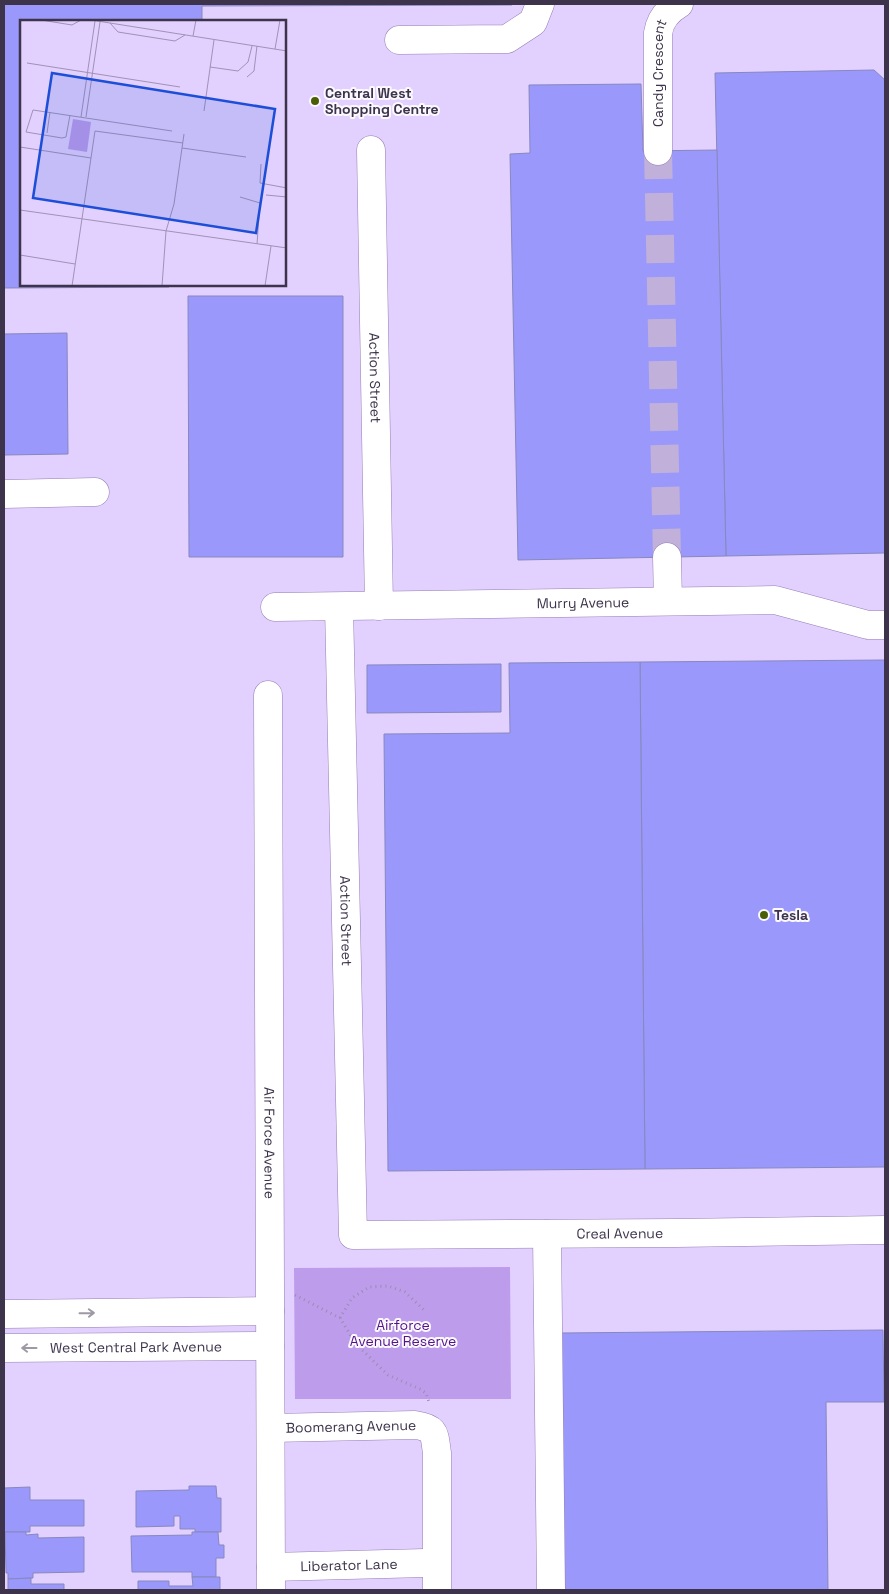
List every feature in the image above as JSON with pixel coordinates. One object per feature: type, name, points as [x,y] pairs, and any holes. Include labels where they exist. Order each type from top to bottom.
[{"type":"street","points":[[399,40],[507,39],[533,22],[540,4]]},
{"type":"street","name":"Candy Crescent","points":[[658,151],[658,33],[663,18],[671,9],[679,4]]},
{"type":"street","name":"Action Street","points":[[371,150],[379,606]]},
{"type":"street","points":[[4,494],[95,492]]},
{"type":"street","points":[[667,557],[668,601]]},
{"type":"street","name":"Murry Avenue","points":[[275,607],[775,600],[868,625],[885,625]]},
{"type":"street","name":"Action Street","points":[[339,607],[353,1235]]},
{"type":"street","name":"Air Force Avenue","points":[[268,695],[271,1579]]},
{"type":"street","name":"Creal Avenue","points":[[353,1235],[885,1230]]},
{"type":"street","points":[[547,1234],[550,1590]]},
{"type":"street","points":[[4,1314],[270,1311]]},
{"type":"street","name":"West Central Park Avenue","points":[[4,1348],[270,1346]]},
{"type":"street","name":"Boomerang Avenue","points":[[271,1428],[415,1426],[430,1428]]},
{"type":"street","points":[[430,1428],[435,1437],[437,1452],[437,1590]]},
{"type":"street","name":"Liberator Lane","points":[[271,1579],[425,1563]]},
{"type":"path","points":[[340,1318],[352,1298],[369,1287],[388,1286],[405,1292],[424,1310]]},
{"type":"path","points":[[294,1295],[340,1318],[356,1344],[388,1375],[426,1393],[429,1399],[430,1428]]},
{"type":"green space","name":"Airforce Avenue Reserve","points":[[510,1267],[511,1399],[295,1399],[294,1268]]},
{"type":"building","points":[[4,4],[512,4],[202,6],[202,20],[20,20],[20,286],[169,287],[4,288]]},
{"type":"building","points":[[874,70],[885,80],[885,553],[726,556],[715,73]]},
{"type":"building","points":[[641,84],[643,151],[717,150],[726,556],[518,560],[510,154],[530,153],[529,85]]},
{"type":"building","points":[[188,296],[343,296],[343,557],[189,557]]},
{"type":"building","points":[[67,333],[68,454],[4,455],[4,334]]},
{"type":"building","name":"Tesla","points":[[885,660],[885,1167],[645,1169],[640,662]]},
{"type":"building","points":[[640,662],[645,1169],[388,1171],[384,734],[510,733],[509,663]]},
{"type":"building","points":[[501,664],[501,712],[367,713],[367,665]]},
{"type":"building","points":[[883,1330],[884,1402],[826,1402],[828,1590],[563,1590],[561,1333]]},
{"type":"building","points":[[189,1486],[216,1486],[217,1498],[221,1498],[221,1532],[195,1532],[195,1529],[180,1529],[180,1516],[174,1516],[174,1526],[136,1527],[136,1491],[189,1490]]},
{"type":"building","points":[[30,1487],[30,1500],[84,1500],[84,1526],[30,1526],[30,1532],[4,1532],[4,1488]]},
{"type":"building","points":[[5,1532],[26,1532],[26,1535],[38,1534],[38,1538],[84,1537],[84,1572],[33,1573],[33,1578],[8,1579],[8,1573],[6,1573]]},
{"type":"building","points":[[192,1532],[218,1532],[219,1545],[224,1545],[224,1558],[216,1558],[216,1577],[192,1577],[192,1572],[132,1572],[131,1536],[192,1535]]},
{"type":"building","points":[[192,1577],[220,1577],[220,1590],[138,1590],[138,1581],[169,1581],[169,1586],[193,1586]]},
{"type":"building","points":[[31,1578],[31,1584],[64,1584],[64,1590],[8,1590],[8,1579]]},
{"type":"tunnel","points":[[658,151],[667,557]]},
{"type":"place","name":"Central West Shopping Centre","points":[[315,101]]},
{"type":"place","name":"Tesla","points":[[764,915]]}]
